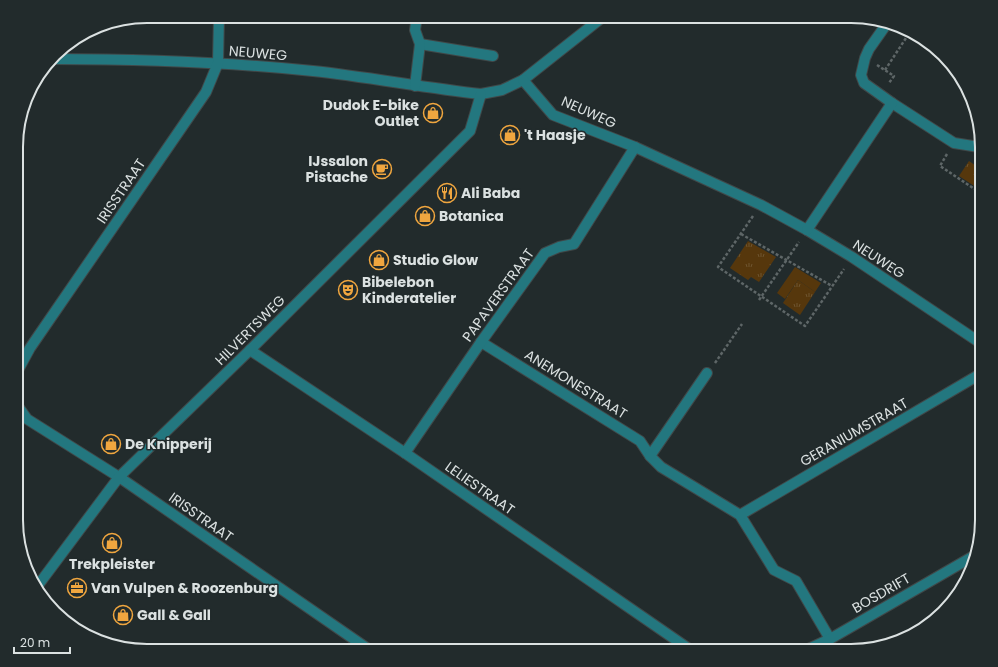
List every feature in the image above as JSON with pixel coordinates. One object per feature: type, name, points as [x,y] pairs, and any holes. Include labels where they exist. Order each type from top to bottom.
[{"type":"street","name":"IRISSTRAAT","points":[[23,361],[30,348],[206,92],[218,63],[219,23]]},
{"type":"street","points":[[415,86],[420,44],[415,30],[416,23]]},
{"type":"street","points":[[523,80],[595,23]]},
{"type":"street","points":[[884,28],[869,49],[865,58],[861,76],[864,83],[954,143],[975,146]]},
{"type":"street","points":[[420,44],[493,56]]},
{"type":"street","name":"NEUWEG","points":[[60,59],[117,59],[218,63],[314,72],[481,94],[502,90],[523,80],[554,115],[635,147],[761,204],[852,257],[975,339]]},
{"type":"street","name":"HILVERTSWEG","points":[[40,582],[119,477],[250,350],[470,131],[481,94]]},
{"type":"street","points":[[807,230],[892,103]]},
{"type":"street","name":"PAPAVERSTRAAT","points":[[405,453],[481,342],[545,253],[559,247],[574,244],[635,147]]},
{"type":"street","name":"ANEMONESTRAAT","points":[[481,342],[640,441],[650,456],[661,467],[740,515],[774,570],[796,581],[830,639]]},
{"type":"street","name":"LELIESTRAAT","points":[[250,350],[405,453],[682,644]]},
{"type":"street","points":[[650,456],[707,373]]},
{"type":"street","name":"GERANIUMSTRAAT","points":[[740,515],[975,377]]},
{"type":"street","name":"IRISSTRAAT","points":[[23,414],[27,420],[119,477],[361,644]]},
{"type":"street","name":"BOSDRIFT","points":[[819,644],[968,560]]},
{"type":"path","points":[[885,70],[907,37]]},
{"type":"path","points":[[865,58],[894,76],[881,95]]},
{"type":"path","points":[[954,143],[940,166],[975,189]]},
{"type":"path","points":[[761,204],[718,267],[805,326],[852,257]]},
{"type":"path","points":[[759,300],[807,230]]},
{"type":"path","points":[[741,234],[832,286]]},
{"type":"path","points":[[707,373],[742,324]]},
{"type":"green space","points":[[969,161],[975,165],[975,186],[959,176]]},
{"type":"green space","points":[[748,241],[776,257],[759,282],[751,277],[748,280],[730,268]]},
{"type":"green space","points":[[795,267],[821,283],[815,292],[798,280],[785,299],[777,293]]},
{"type":"green space","points":[[798,280],[815,292],[800,315],[783,303]]},
{"type":"place","name":"Dudok E-bike Outlet","points":[[433,113]]},
{"type":"place","name":"'t Haasje","points":[[510,135]]},
{"type":"place","name":"IJssalon Pistache","points":[[382,169]]},
{"type":"place","name":"Ali Baba","points":[[447,193]]},
{"type":"place","name":"Botanica","points":[[425,216]]},
{"type":"place","name":"Studio Glow","points":[[379,260]]},
{"type":"place","name":"Bibelebon Kinderatelier","points":[[348,290]]},
{"type":"place","name":"De Knipperij","points":[[111,444]]},
{"type":"place","name":"Trekpleister","points":[[112,543]]},
{"type":"place","name":"Van Vulpen & Roozenburg","points":[[77,588]]},
{"type":"place","name":"Gall & Gall","points":[[123,615]]}]
